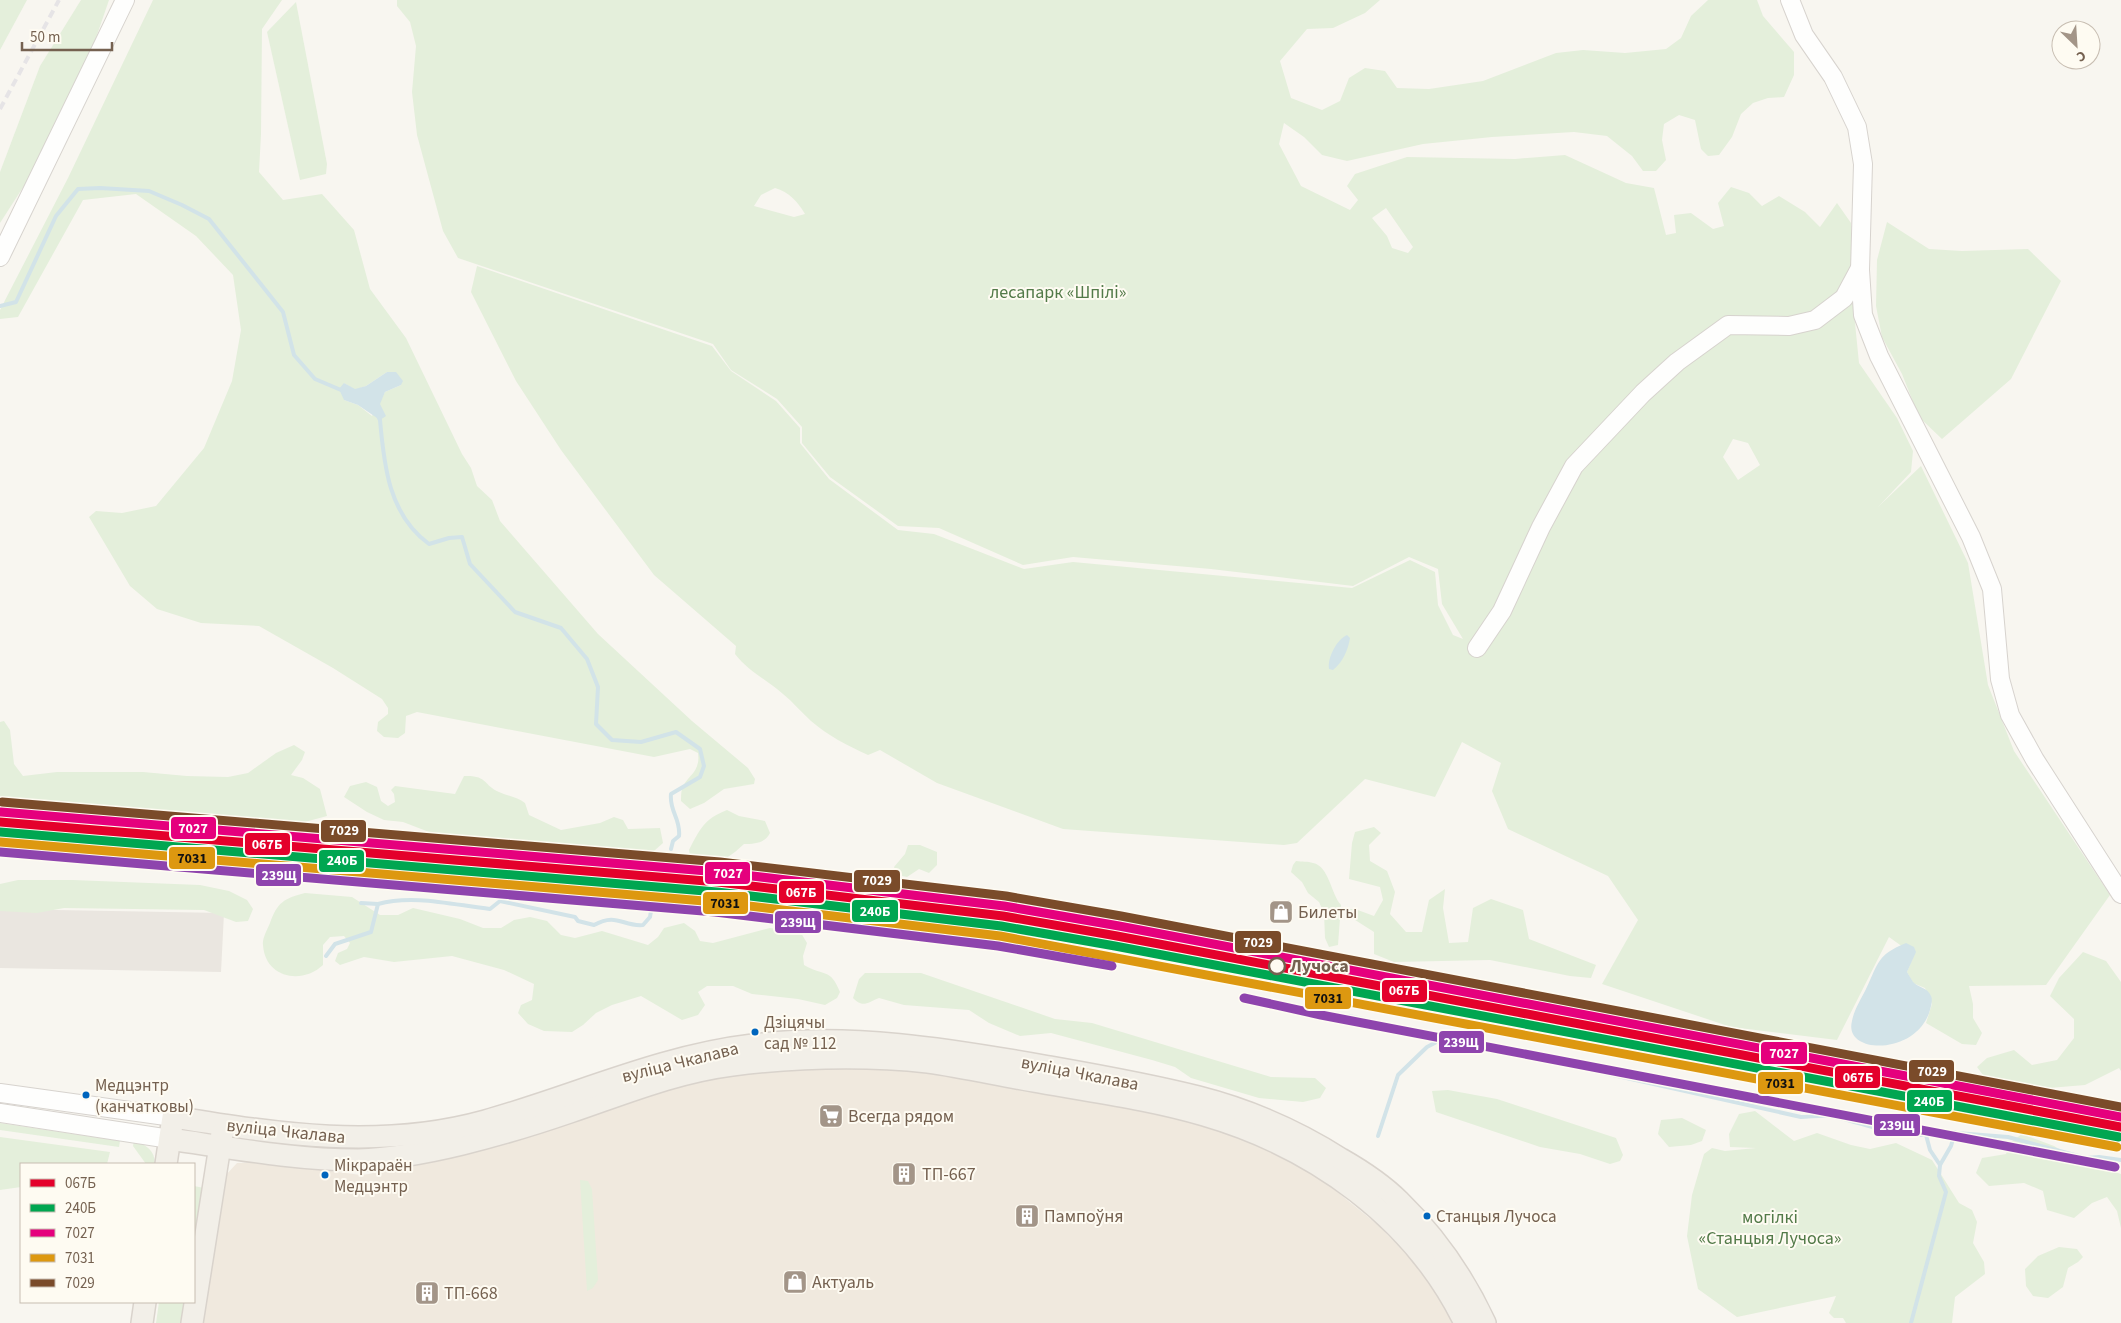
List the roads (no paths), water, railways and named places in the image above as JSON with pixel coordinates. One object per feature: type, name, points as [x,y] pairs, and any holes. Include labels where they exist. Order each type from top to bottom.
[{"type":"main road","name":"вуліца Чкалава","points":[[170,1139],[326,1159],[362,1160],[411,1154],[567,1104],[675,1077],[726,1066],[864,1050],[1108,1094],[1202,1114],[1300,1144],[1366,1174],[1398,1200],[1433,1239],[1464,1281],[1485,1323]]},
{"type":"main road","name":"вуліца Чкалава","points":[[174,1117],[224,1125],[350,1138],[380,1138],[485,1129]]},
{"type":"main road","points":[[166,1163],[174,1117]]},
{"type":"main road","points":[[192,1323],[224,1125]]},
{"type":"main road","name":"вуліца Чкалава","points":[[1300,1144],[1387,1218],[1425,1257],[1453,1299],[1466,1323]]},
{"type":"main road","points":[[142,1323],[145,1303]]},
{"type":"street","points":[[0,257],[125,0]]},
{"type":"street","points":[[1790,0],[1804,35],[1833,77],[1857,127],[1863,164],[1860,270],[1862,315],[1879,356],[1971,537],[1992,589],[2000,679],[2010,715],[2035,760],[2121,894]]},
{"type":"street","points":[[1477,648],[1502,611],[1541,527],[1574,466],[1643,393],[1677,362],[1728,325],[1789,326],[1815,320],[1844,298],[1860,270]]},
{"type":"street","name":"вуліца Чкалава","points":[[0,1093],[174,1117]]},
{"type":"street","name":"вуліца Чкалава","points":[[0,1113],[170,1139]]},
{"type":"waterway","points":[[0,306],[16,302],[56,216],[78,189],[100,188],[149,191],[209,219],[283,312],[294,355],[315,379],[341,390]]},
{"type":"waterway","points":[[378,416],[391,488],[405,519],[429,544],[449,538],[462,537],[470,564],[515,612],[561,628],[587,659],[598,687],[596,724],[612,740],[641,742],[676,732],[700,749],[704,766],[700,777],[671,794],[679,830],[679,836],[673,841],[671,849]]},
{"type":"waterway","points":[[326,956],[335,944],[371,932],[378,904],[391,901],[434,901],[490,909],[500,901],[575,917],[578,921],[594,925],[609,920],[643,925],[650,917],[651,911]]},
{"type":"waterway","points":[[361,903],[378,904]]},
{"type":"waterway","points":[[1349,1016],[1801,1117],[1829,1116],[1882,1130],[1911,1135],[1923,1135],[1931,1131],[2008,1137],[2086,1158],[2099,1157],[2121,1160]]},
{"type":"waterway","points":[[1378,1136],[1398,1075],[1427,1047],[1444,1038]]},
{"type":"waterway","points":[[1940,1165],[1951,1146],[1955,1132]]},
{"type":"waterway","points":[[1911,1323],[1946,1192],[1939,1176],[1940,1165],[1930,1150],[1926,1135]]},
{"type":"railway","points":[[0,109],[59,0]]},
{"type":"railway","points":[[0,856],[64,846],[173,843],[615,878],[791,895],[926,911],[1065,933],[1250,969]]},
{"type":"railway","points":[[1354,969],[1565,1010]]},
{"type":"place","name":"Билеты","points":[[1281,912]]},
{"type":"place","name":"Лучоса","points":[[1277,966]]},
{"type":"place","name":"Дзіцячы сад № 112","points":[[755,1032]]},
{"type":"place","name":"Медцэнтр (канчатковы)","points":[[86,1095]]},
{"type":"place","name":"Всегда рядом","points":[[831,1116]]},
{"type":"place","name":"ТП-667","points":[[904,1174]]},
{"type":"place","name":"Мікрараён Медцэнтр","points":[[325,1175]]},
{"type":"place","name":"Пампоўня","points":[[1027,1216]]},
{"type":"place","name":"Станцыя Лучоса","points":[[1427,1216]]},
{"type":"place","name":"Актуаль","points":[[795,1282]]},
{"type":"place","name":"ТП-668","points":[[427,1293]]},
{"type":"park label","name":"лесапарк «Шпілі»","points":[[1058,292]]},
{"type":"park label","name":"могілкі «Станцыя Лучоса»","points":[[1770,1227]]}]
